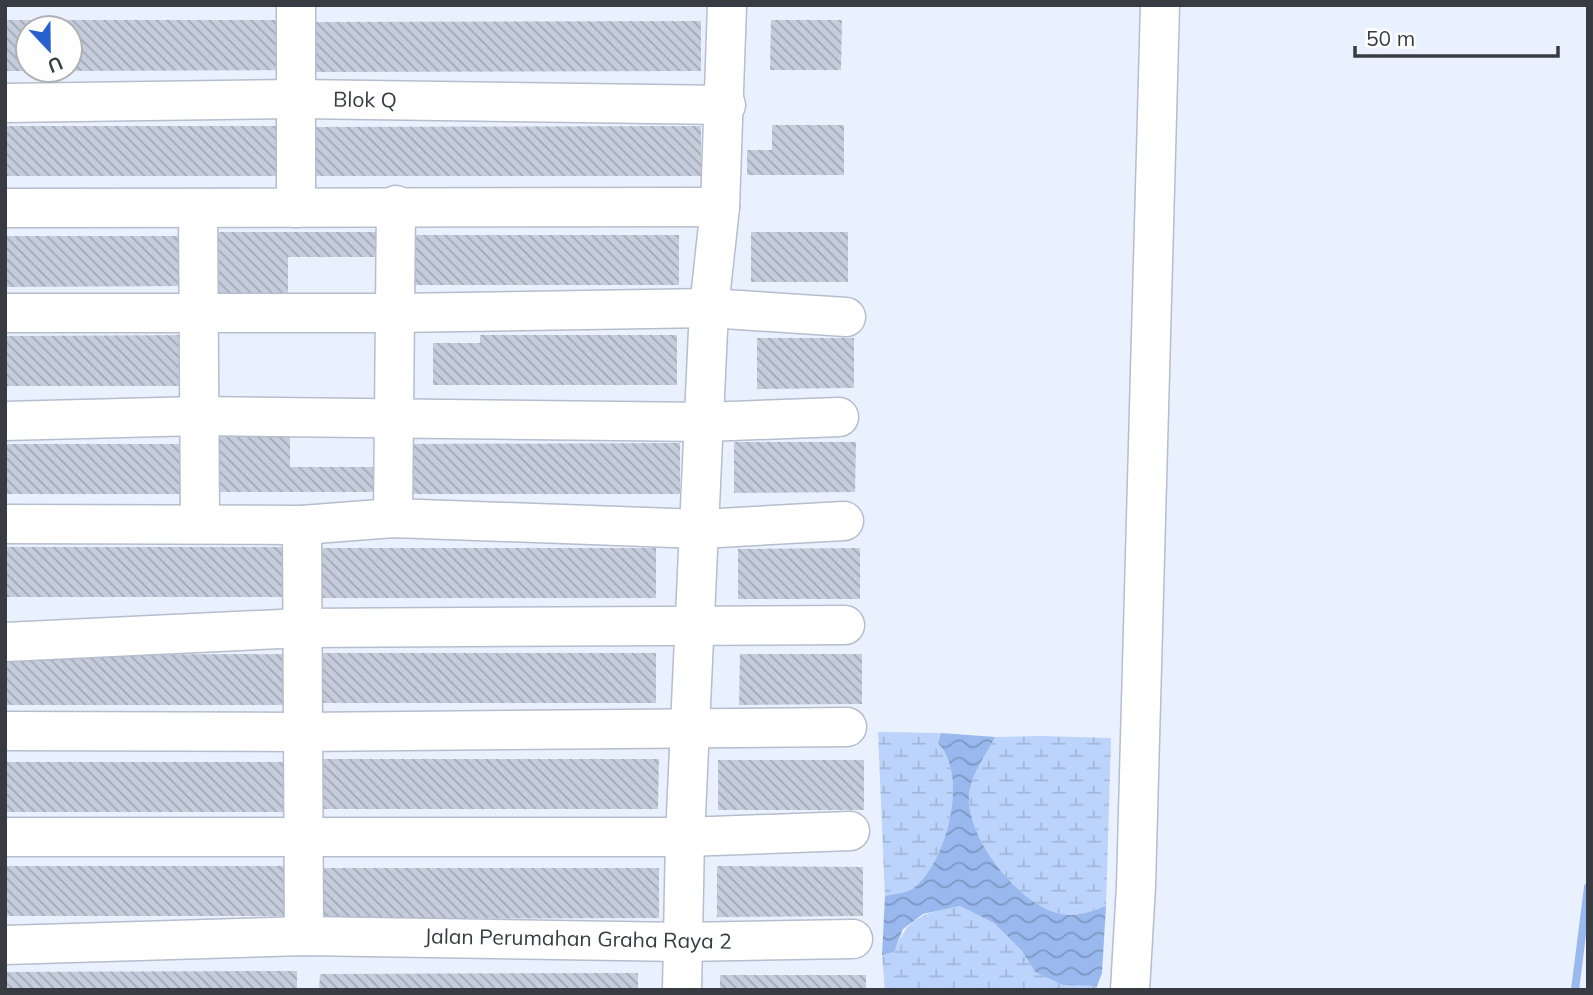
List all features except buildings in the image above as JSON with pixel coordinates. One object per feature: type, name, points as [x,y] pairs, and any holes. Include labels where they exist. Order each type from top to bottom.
[{"type":"street","points":[[296,5],[296,208]]},
{"type":"street","points":[[682,990],[685,837],[709,308],[720,207],[726,105],[727,5]]},
{"type":"street","points":[[1130,990],[1137,872],[1160,5]]},
{"type":"street","name":"Blok Q","points":[[5,103],[298,99],[726,105]]},
{"type":"street","points":[[5,208],[198,210],[396,205],[720,207]]},
{"type":"street","points":[[393,518],[396,205]]},
{"type":"street","points":[[198,210],[200,523]]},
{"type":"street","points":[[5,313],[397,313],[709,308],[846,317]]},
{"type":"street","points":[[5,421],[199,416],[394,416],[705,422],[839,417]]},
{"type":"street","points":[[5,524],[302,525],[393,518],[701,528],[844,521]]},
{"type":"street","points":[[302,525],[304,936]]},
{"type":"street","points":[[5,642],[301,628],[845,625]]},
{"type":"street","points":[[5,731],[302,733],[847,727]]},
{"type":"street","points":[[5,837],[685,837],[850,831]]},
{"type":"street","name":"Jalan Perumahan Graha Raya 2","points":[[5,945],[304,936],[682,942],[853,939]]},
{"type":"green space","points":[[878,732],[941,733],[938,743],[947,757],[952,775],[953,796],[945,838],[926,874],[912,889],[885,896]]},
{"type":"green space","points":[[995,737],[1111,738],[1106,906],[1074,915],[1054,912],[1039,905],[1009,881],[985,848],[970,813],[972,781]]},
{"type":"green space","points":[[960,906],[994,923],[1022,951],[1035,972],[1063,985],[1097,986],[1097,990],[885,990],[882,955],[894,952],[905,930],[919,918]]},
{"type":"water","points":[[941,733],[995,737],[972,781],[970,813],[985,848],[1009,881],[1039,905],[1061,914],[1081,914],[1106,906],[1102,973],[1097,986],[1063,985],[1035,972],[1022,951],[994,923],[960,906],[923,914],[903,929],[894,952],[882,955],[885,896],[915,887],[936,858],[945,838],[953,796],[952,775],[947,757],[938,743]]},
{"type":"waterway","points":[[1575,990],[1588,887]]}]
